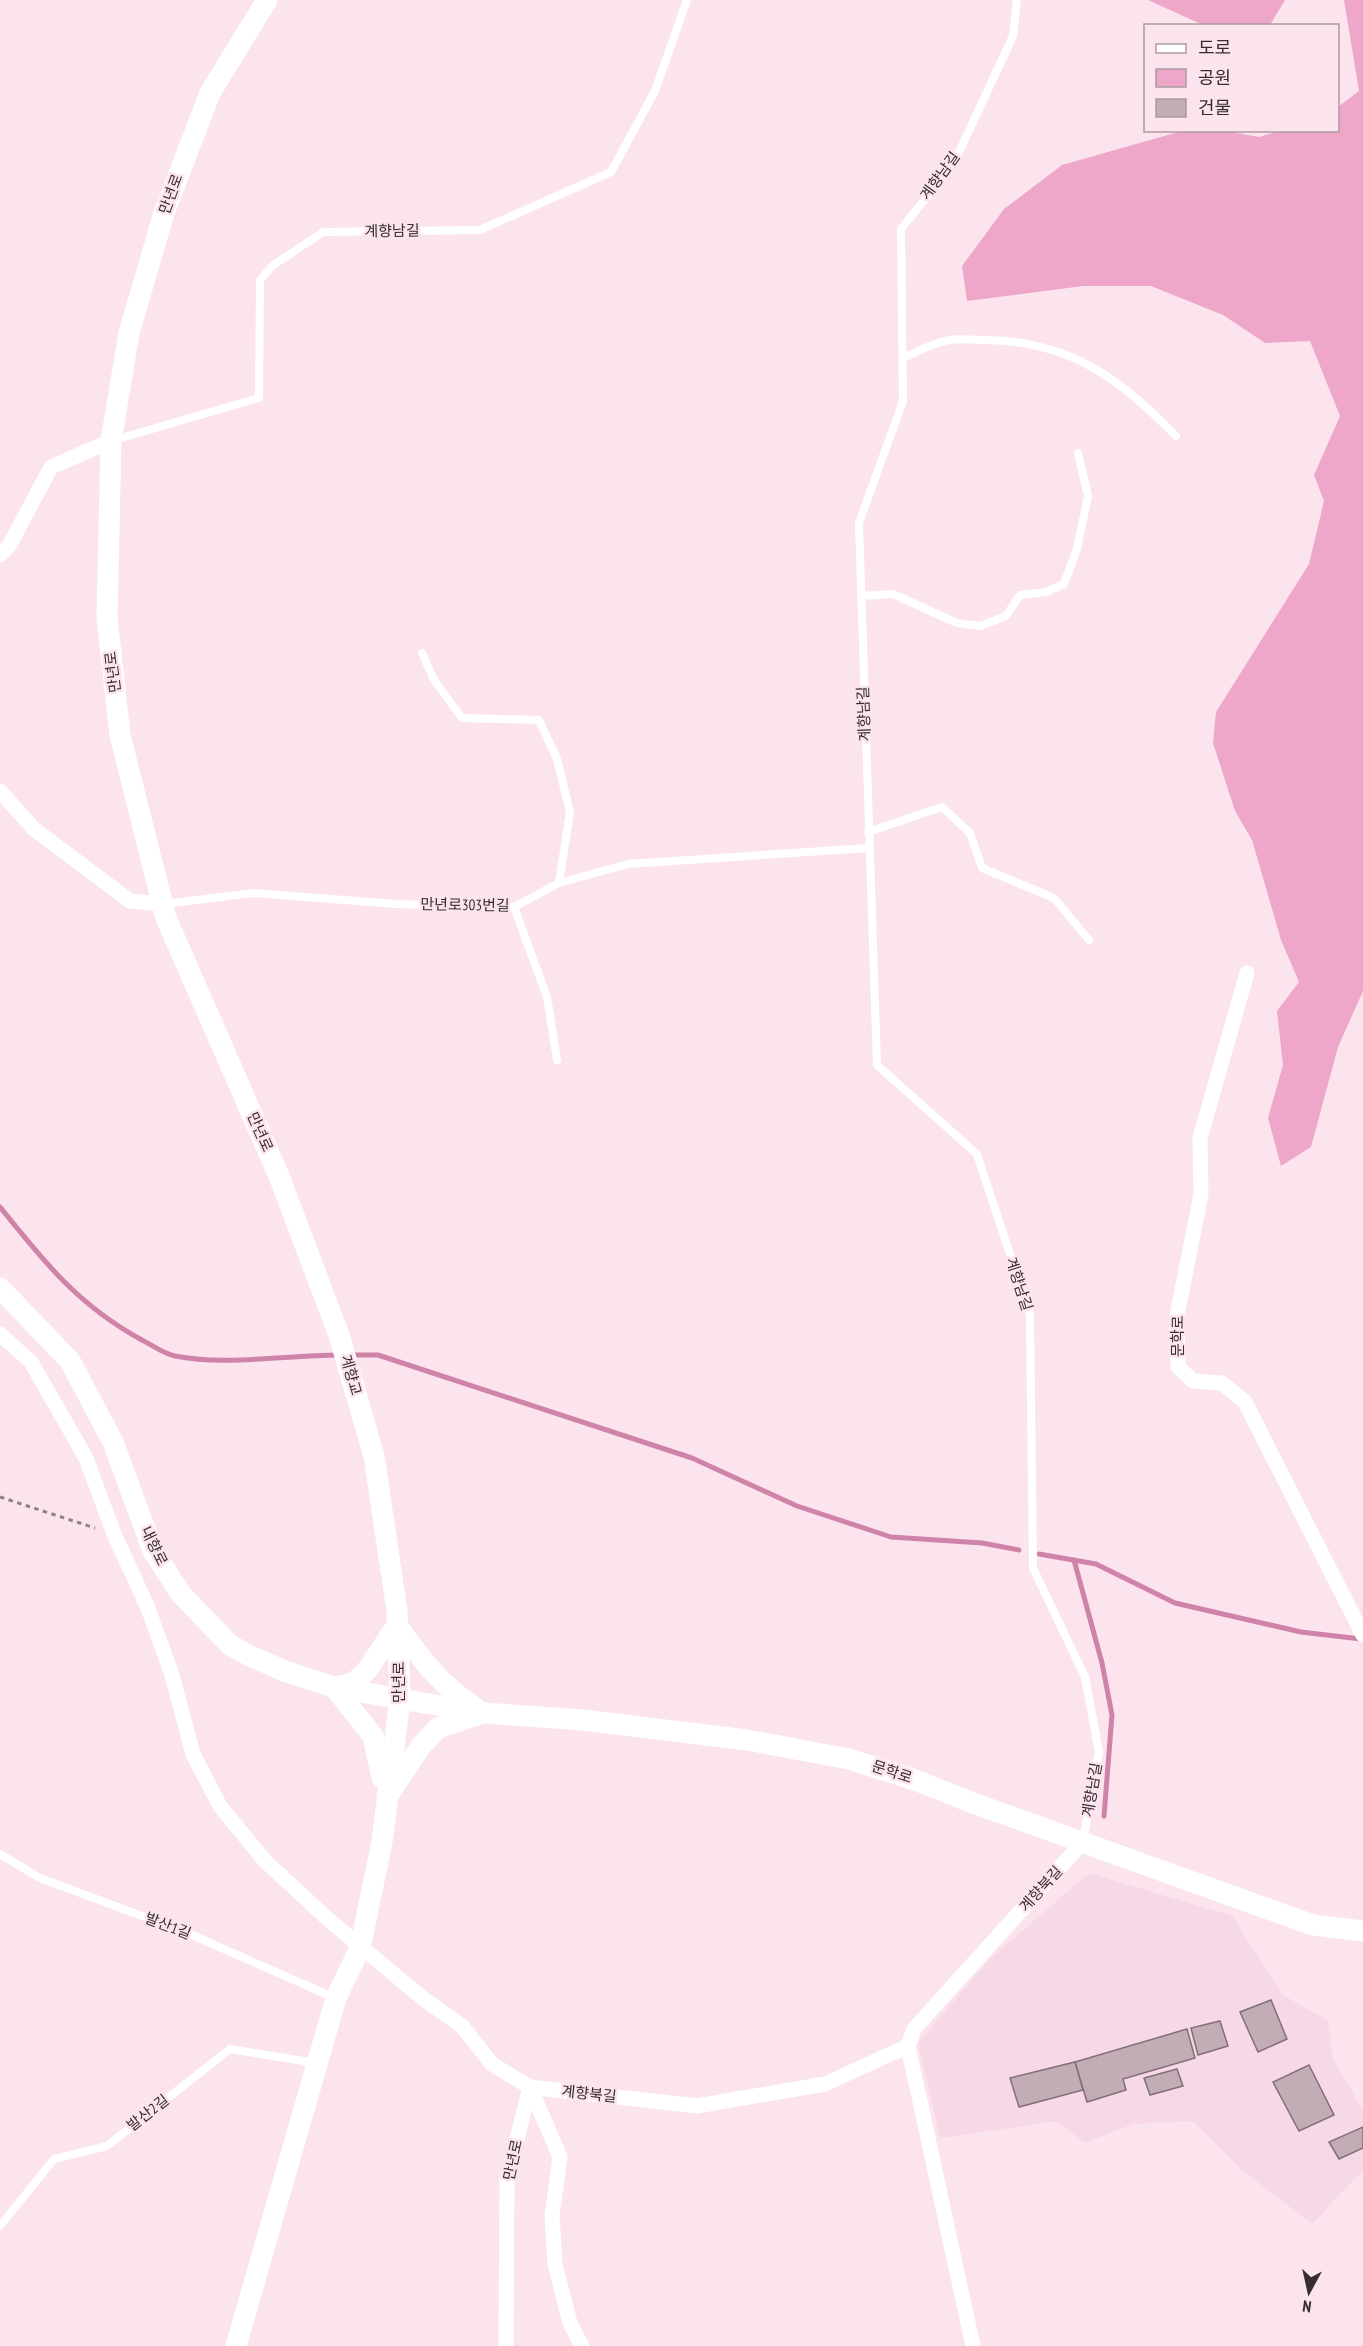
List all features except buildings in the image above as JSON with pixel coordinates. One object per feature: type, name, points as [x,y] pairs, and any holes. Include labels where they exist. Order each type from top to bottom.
[{"type":"main road","name":"만년로","points":[[267,0],[210,93],[164,213],[129,333],[111,441],[107,618],[120,735],[163,904],[279,1176],[339,1335]]},
{"type":"main road","name":"내향로","points":[[0,1288],[70,1361],[113,1442],[153,1551],[181,1594],[230,1645],[287,1672],[334,1687],[400,1699]]},
{"type":"main road","name":"계향교","points":[[339,1335],[362,1415]]},
{"type":"main road","name":"만년로","points":[[236,2346],[336,1998],[360,1948],[382,1842],[385,1800],[400,1699],[398,1625],[374,1456],[362,1415]]},
{"type":"main road","points":[[385,1800],[379,1755],[373,1736],[334,1687],[354,1683],[368,1669],[398,1625],[430,1671],[451,1691],[484,1713]]},
{"type":"main road","name":"문학로","points":[[400,1699],[484,1713],[643,1726],[747,1740],[849,1759],[915,1780],[1312,1925],[1363,1931]]},
{"type":"main road","points":[[385,1800],[421,1746],[438,1728],[484,1713]]},
{"type":"street","points":[[0,555],[9,546],[51,467],[111,441]]},
{"type":"street","points":[[0,791],[34,829],[130,901],[163,904]]},
{"type":"street","name":"문학로","points":[[1247,973],[1200,1138],[1201,1194],[1177,1316],[1178,1367],[1193,1381],[1222,1383],[1245,1402],[1360,1629]]},
{"type":"street","points":[[0,1334],[31,1362],[80,1448],[114,1534],[148,1608],[172,1675],[193,1754],[220,1806],[265,1861],[360,1948],[462,2026],[492,2064],[530,2087]]},
{"type":"street","name":"계향북길","points":[[582,2346],[570,2324],[555,2264],[552,2216],[560,2157],[530,2087],[697,2106],[825,2084],[908,2046],[914,2029],[1083,1843]]},
{"type":"street","points":[[908,2046],[973,2346]]},
{"type":"street","name":"만년로","points":[[506,2346],[507,2179],[530,2087]]},
{"type":"lane","name":"계향남길","points":[[111,441],[259,399],[260,280],[272,266],[323,232],[480,230],[611,172],[655,91],[687,0]]},
{"type":"lane","name":"계향남길","points":[[1017,0],[1013,36],[954,163],[901,229],[903,401],[859,523],[868,848],[877,1065],[977,1154],[1030,1314],[1033,1568],[1085,1677],[1099,1752],[1083,1843]]},
{"type":"lane","points":[[903,358],[950,340],[1000,340],[1046,347],[1092,365],[1140,399],[1176,436]]},
{"type":"lane","points":[[861,596],[893,594],[957,623],[980,626],[1006,616],[1020,595],[1046,592],[1064,584],[1077,549],[1088,496],[1078,453]]},
{"type":"lane","points":[[422,653],[434,680],[462,718],[539,720],[557,759],[570,812],[559,883]]},
{"type":"lane","points":[[868,832],[942,807],[970,833],[982,868],[1054,898],[1089,940]]},
{"type":"lane","name":"만년로303번길","points":[[163,904],[253,893],[396,904],[514,907],[559,883],[628,864],[868,848]]},
{"type":"lane","points":[[514,907],[547,997],[557,1060]]},
{"type":"lane","name":"발산1길","points":[[0,1854],[40,1878],[185,1932],[336,1998]]},
{"type":"lane","name":"발산2길","points":[[0,2226],[54,2159],[107,2146],[230,2049],[318,2063]]},
{"type":"path","points":[[0,1497],[114,1534]]},
{"type":"shaded area","points":[[1089,1873],[1232,1916],[1283,1995],[1328,2021],[1332,2056],[1363,2111],[1363,2170],[1312,2224],[1242,2170],[1192,2121],[1133,2124],[1085,2143],[1057,2121],[940,2138],[918,2043],[991,1958]]},
{"type":"green space","points":[[1148,0],[1285,0],[1271,24],[1201,24]]},
{"type":"green space","points":[[1344,0],[1363,0],[1363,991],[1338,1047],[1311,1147],[1281,1166],[1268,1118],[1283,1065],[1277,1011],[1299,982],[1281,940],[1252,840],[1235,811],[1213,743],[1216,712],[1309,564],[1324,501],[1314,475],[1340,416],[1310,341],[1265,343],[1223,315],[1151,286],[1083,286],[967,301],[962,266],[1004,209],[1062,165],[1178,132],[1232,132],[1259,137],[1276,132],[1339,132],[1339,106],[1359,91]]},
{"type":"waterway","points":[[0,1207],[48,1264],[99,1313],[167,1353],[194,1359],[214,1360],[339,1355]]},
{"type":"waterway","points":[[351,1355],[378,1355],[692,1458],[797,1506],[891,1537],[982,1543],[1019,1550]]},
{"type":"waterway","points":[[1039,1554],[1096,1564],[1175,1603],[1301,1632],[1361,1639]]},
{"type":"waterway","points":[[1074,1560],[1102,1663],[1112,1715],[1104,1816]]}]
